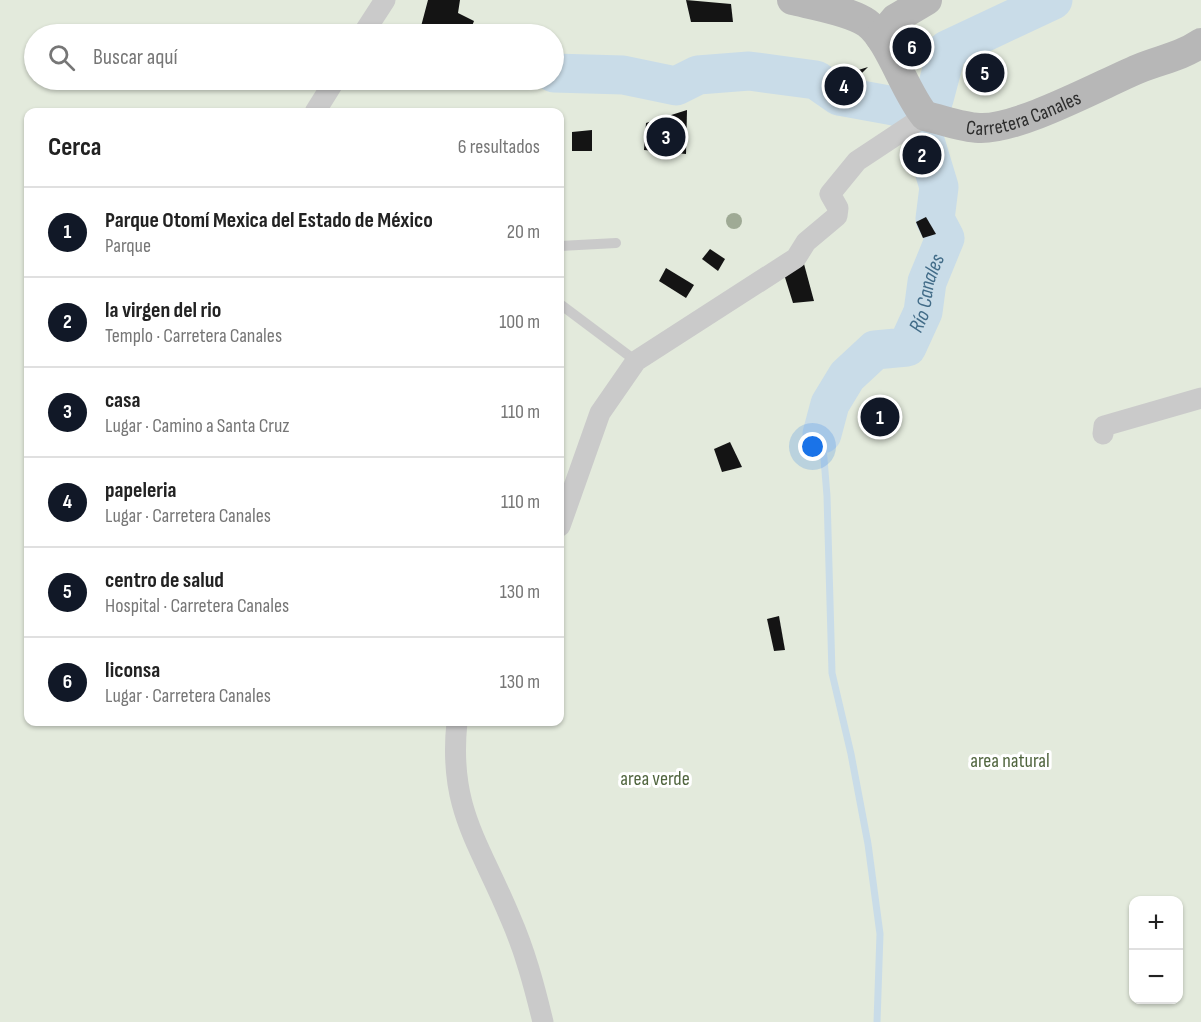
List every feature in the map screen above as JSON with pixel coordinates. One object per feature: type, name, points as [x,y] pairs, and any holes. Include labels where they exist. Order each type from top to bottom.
[{"type":"main road","points":[[792,0],[866,22],[880,37],[921,111]]},
{"type":"main road","points":[[880,37],[895,19],[927,0]]},
{"type":"main road","name":"Carretera Canales","points":[[921,111],[980,128],[1002,125],[1037,113],[1141,68],[1181,56],[1201,43]]},
{"type":"street","points":[[369,24],[385,0]]},
{"type":"street","points":[[318,108],[329,90]]},
{"type":"street","points":[[564,515],[600,413],[636,361],[796,258],[806,242],[837,216],[838,208],[830,194],[857,161],[921,111]]},
{"type":"street","points":[[1103,434],[1104,426],[1201,398]]},
{"type":"street","points":[[457,726],[456,782],[462,811],[529,962],[543,1022]]},
{"type":"lane","points":[[564,246],[616,243]]},
{"type":"lane","points":[[564,307],[636,361]]},
{"type":"green space","points":[[0,0],[1201,0],[1201,1022],[0,1022]]},
{"type":"building","points":[[428,0],[460,0],[458,13],[474,21],[473,24],[422,24]]},
{"type":"building","points":[[686,0],[731,4],[733,22],[691,22]]},
{"type":"building","points":[[913,28],[931,40],[908,68],[894,55]]},
{"type":"building","points":[[868,67],[839,96],[839,76]]},
{"type":"building","points":[[687,110],[686,154],[644,150],[646,123]]},
{"type":"building","points":[[592,130],[592,151],[572,151],[572,132]]},
{"type":"building","points":[[923,147],[926,159],[914,151]]},
{"type":"building","points":[[926,217],[936,234],[923,238],[916,222]]},
{"type":"building","points":[[710,249],[725,259],[718,271],[702,259]]},
{"type":"building","points":[[804,264],[814,301],[793,303],[783,271]]},
{"type":"building","points":[[666,268],[694,285],[686,298],[659,281]]},
{"type":"building","points":[[730,442],[742,467],[722,472],[714,449]]},
{"type":"building","points":[[779,616],[785,650],[774,651],[767,619]]},
{"type":"waterway","points":[[934,99],[947,50],[1053,0]]},
{"type":"waterway","points":[[564,73],[623,75],[676,86],[698,75],[749,71],[816,80],[839,96],[894,106],[912,112],[932,109]]},
{"type":"waterway","name":"Río Canales","points":[[822,434],[830,404],[847,376],[875,350],[907,347],[923,312],[927,282],[945,238],[935,219],[939,187],[926,144]]},
{"type":"waterway","points":[[822,434],[827,496],[832,673],[851,754],[868,844],[880,934],[877,1022]]},
{"type":"place","name":"liconsa","points":[[912,47]]},
{"type":"place","name":"centro de salud","points":[[985,73]]},
{"type":"place","name":"papeleria","points":[[844,86]]},
{"type":"place","name":"casa","points":[[666,137]]},
{"type":"place","name":"la virgen del rio","points":[[922,155]]},
{"type":"place","name":"Parque Otomí Mexica del Estado de México","points":[[880,417]]},
{"type":"park label","name":"area natural","points":[[1010,760]]},
{"type":"park label","name":"area verde","points":[[655,778]]}]
